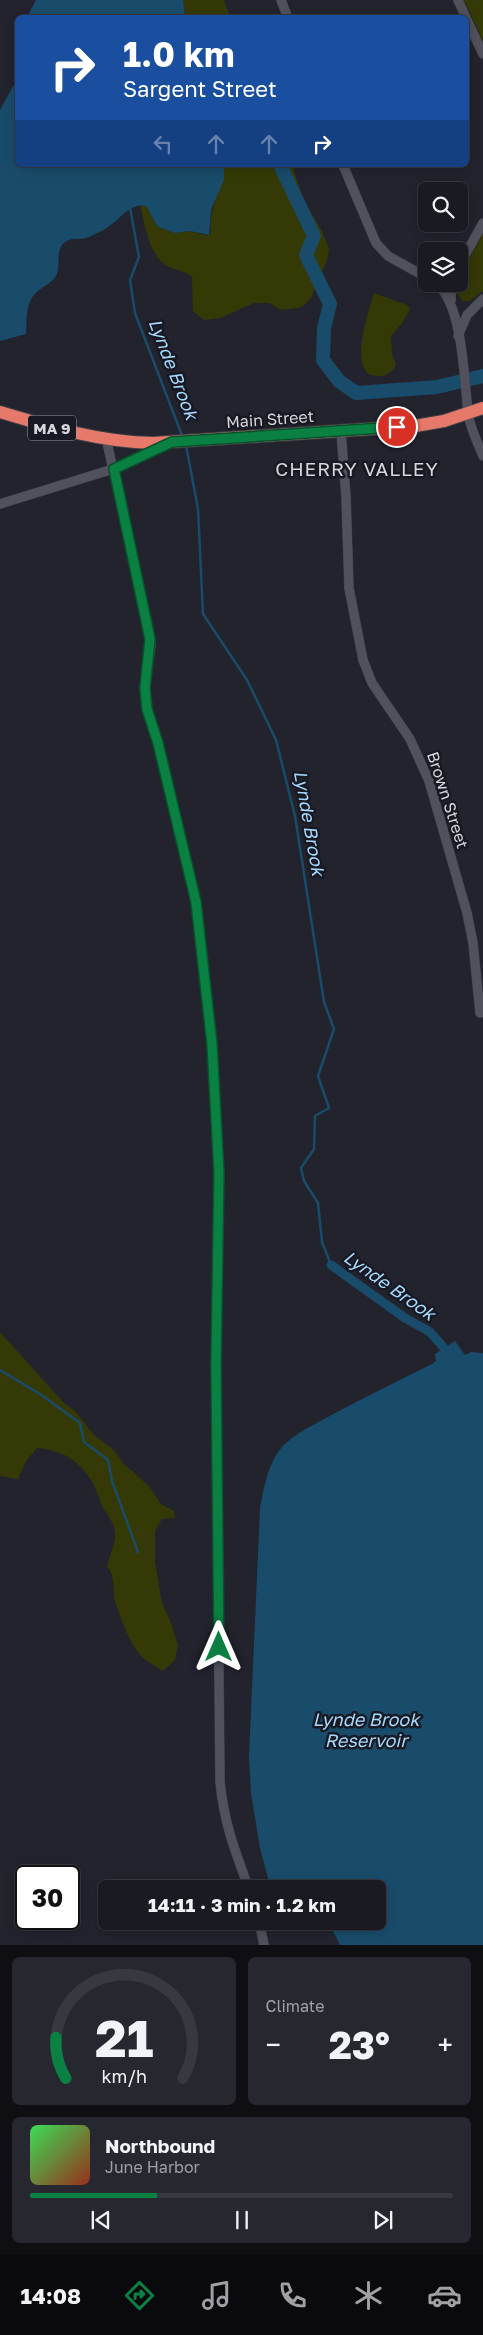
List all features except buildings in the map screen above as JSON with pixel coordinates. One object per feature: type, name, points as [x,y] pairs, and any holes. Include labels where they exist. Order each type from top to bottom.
[{"type":"highway","name":"Main Street","points":[[0,412],[60,430],[106,438],[142,442],[182,442],[423,425],[483,408]]},
{"type":"street","points":[[281,0],[287,15]]},
{"type":"street","points":[[458,0],[465,15]]},
{"type":"street","points":[[469,24],[483,54]]},
{"type":"street","points":[[344,167],[376,243],[388,256],[418,273]]},
{"type":"street","points":[[468,250],[483,223]]},
{"type":"street","points":[[443,292],[451,303]]},
{"type":"street","points":[[451,292],[451,303],[466,387],[468,413],[483,456]]},
{"type":"street","points":[[458,336],[467,315],[483,299]]},
{"type":"street","name":"Brown Street","points":[[341,431],[346,497],[349,588],[365,668],[372,683],[410,739],[425,771],[462,893],[473,943],[480,1013]]},
{"type":"street","points":[[106,438],[150,639],[145,688],[147,709],[158,743],[192,881],[199,922],[209,1016],[219,1173],[216,1365],[220,1782],[227,1828],[235,1856],[245,1880]]},
{"type":"street","points":[[0,504],[114,469],[182,442]]},
{"type":"street","points":[[473,943],[483,942]]},
{"type":"street","points":[[262,1930],[264,1945]]},
{"type":"green space","points":[[183,0],[224,0],[229,15],[185,15]]},
{"type":"green space","points":[[464,0],[483,0],[483,41]]},
{"type":"green space","points":[[224,167],[293,167],[304,201],[322,231],[329,249],[327,260],[311,298],[303,306],[281,310],[269,303],[254,303],[221,318],[204,320],[193,311],[192,277],[167,266],[155,254],[148,238],[140,205],[147,207],[157,225],[161,228],[175,233],[190,231],[208,236],[211,232],[212,213]]},
{"type":"green space","points":[[483,234],[483,291],[470,301],[463,301],[457,293],[468,292],[468,262]]},
{"type":"green space","points":[[374,293],[407,305],[410,309],[403,322],[391,336],[392,354],[396,364],[393,370],[384,376],[369,374],[364,368],[361,359],[363,335]]},
{"type":"green space","points":[[0,1332],[63,1402],[75,1411],[94,1435],[115,1451],[123,1463],[149,1486],[161,1504],[174,1511],[175,1518],[162,1519],[155,1531],[155,1562],[162,1603],[178,1645],[175,1660],[163,1671],[145,1660],[138,1652],[123,1623],[114,1597],[112,1574],[107,1567],[114,1542],[114,1529],[94,1485],[82,1468],[67,1456],[58,1452],[37,1448],[27,1460],[18,1479],[0,1476]]},
{"type":"water","points":[[36,0],[183,0],[185,15],[28,15]]},
{"type":"water","points":[[15,83],[15,167],[224,167],[224,180],[211,210],[209,235],[190,231],[175,233],[161,228],[157,226],[147,207],[137,206],[128,210],[107,228],[89,237],[67,241],[61,246],[56,276],[35,294],[30,303],[27,313],[26,334],[0,341],[0,110]]},
{"type":"water","name":"Lynde Brook Reservoir","points":[[455,1341],[465,1355],[471,1352],[483,1353],[483,1945],[340,1945],[332,1930],[386,1930],[386,1880],[268,1880],[260,1848],[251,1793],[249,1757],[260,1508],[273,1460],[286,1443],[314,1424],[432,1364],[436,1361],[435,1354]]},
{"type":"waterway","points":[[281,167],[314,236],[306,255],[330,304],[324,328],[323,360],[339,381],[356,393],[437,387],[483,376]]},
{"type":"waterway","name":"Lynde Brook","points":[[128,207],[130,208],[139,257],[130,280],[135,313],[183,438]]},
{"type":"waterway","name":"Lynde Brook","points":[[186,445],[198,509],[203,614],[247,680],[276,740],[295,816],[324,1002],[334,1029],[318,1076],[329,1108],[315,1116],[314,1149],[301,1168],[304,1181],[318,1203],[322,1242],[331,1265]]},
{"type":"waterway","name":"Lynde Brook","points":[[331,1265],[405,1318],[430,1332],[444,1348]]},
{"type":"waterway","points":[[0,1370],[40,1394],[80,1423],[84,1442],[108,1460],[112,1481],[138,1552]]},
{"type":"district","name":"CHERRY VALLEY","points":[[357,468]]},
{"type":"route","points":[[219,1647],[219,1488],[216,1365],[219,1173],[212,1044],[196,902],[158,743],[147,709],[145,688],[151,645],[114,469],[172,442],[397,427]]}]
